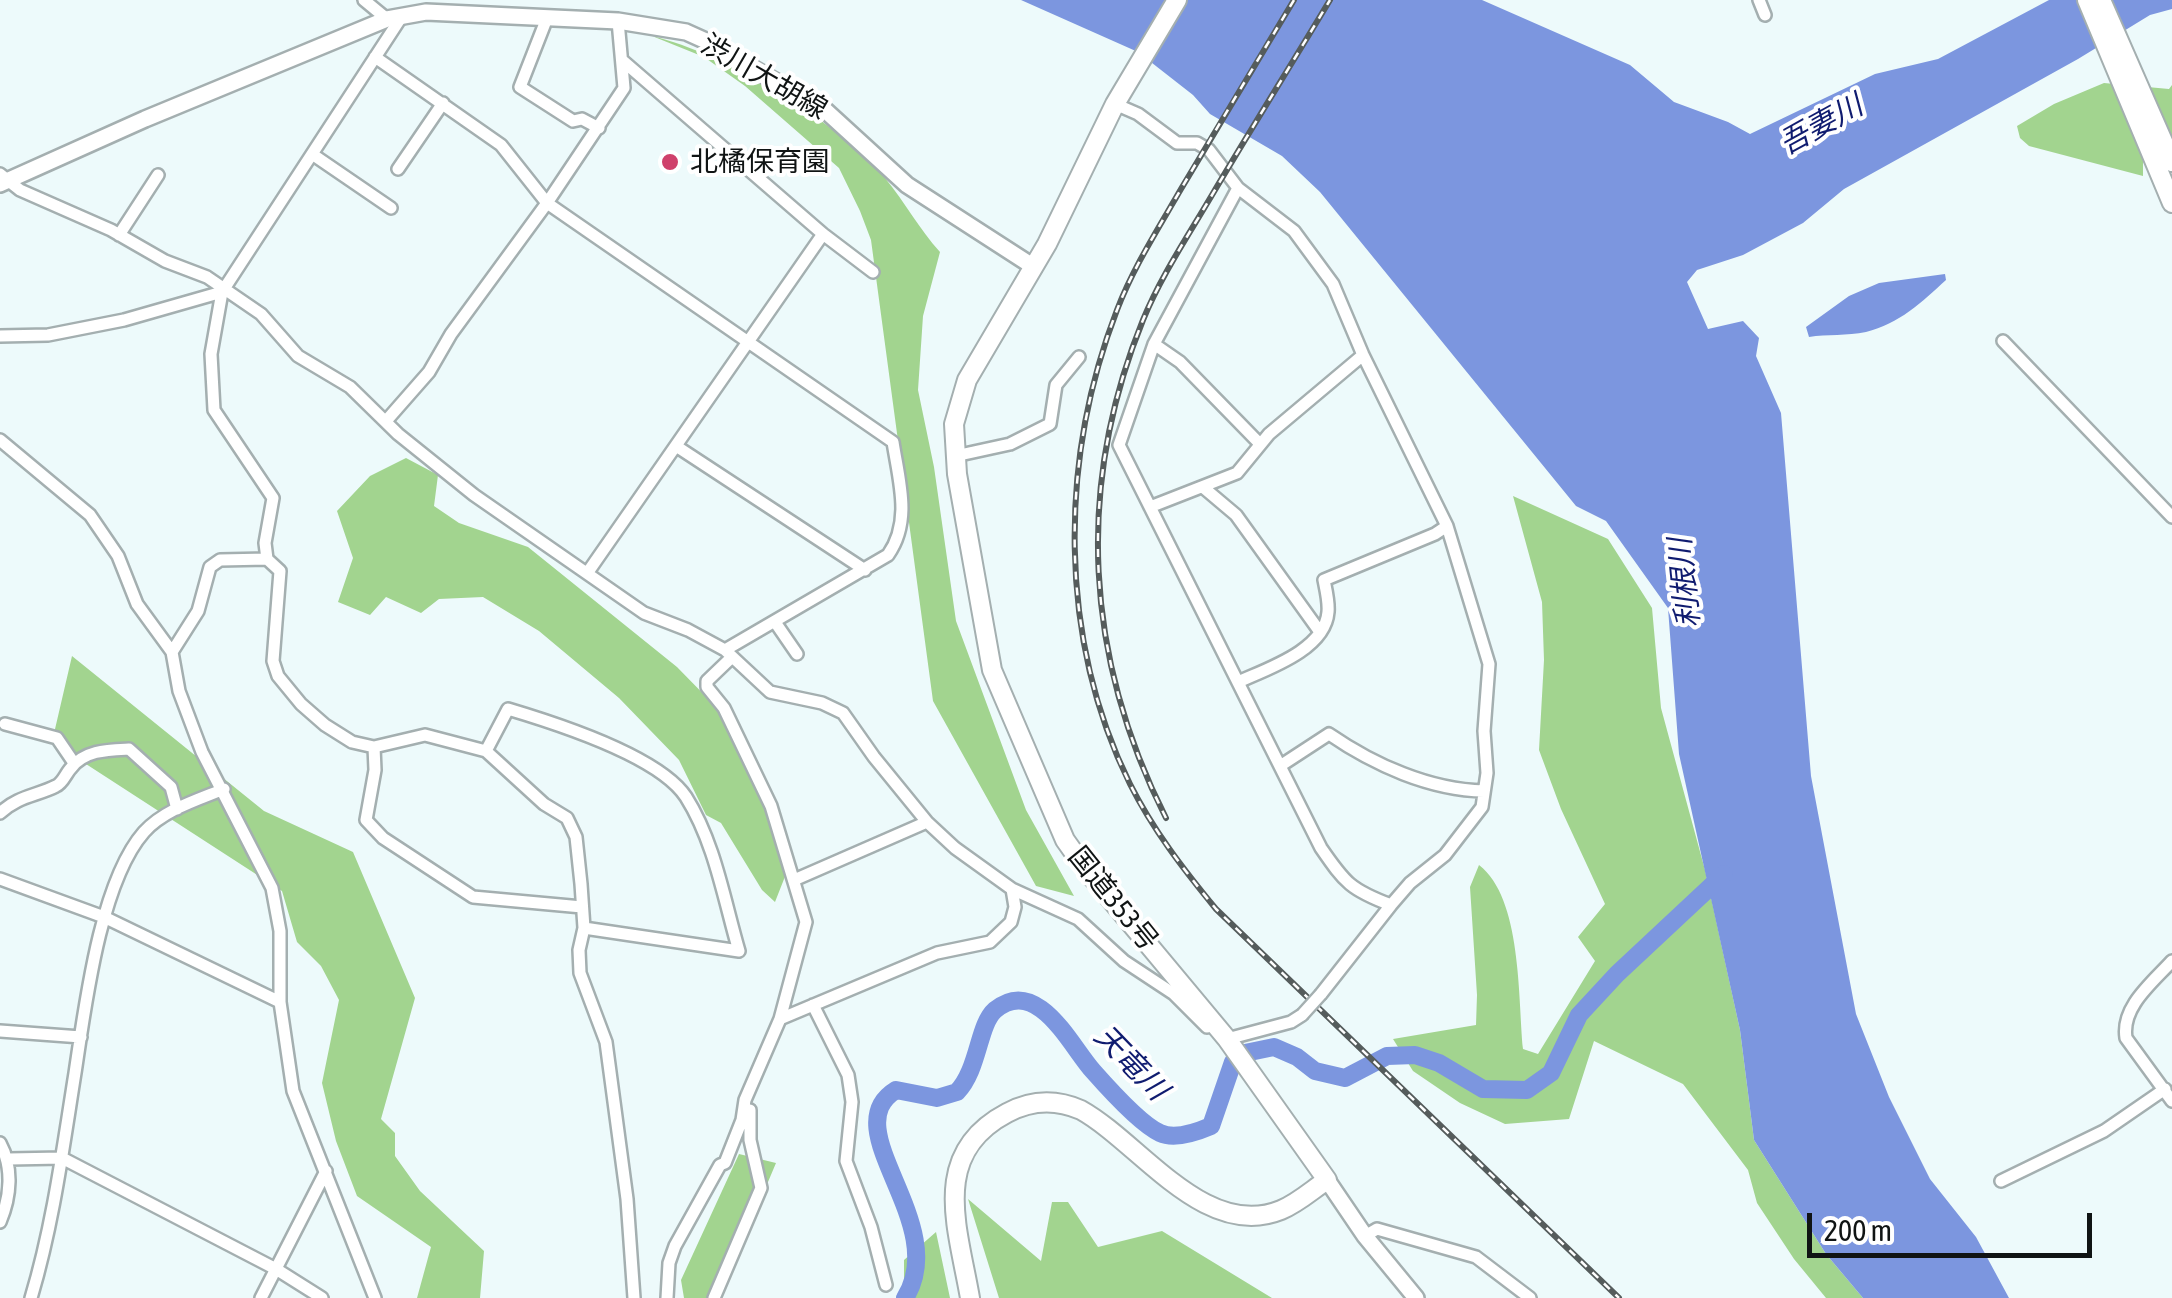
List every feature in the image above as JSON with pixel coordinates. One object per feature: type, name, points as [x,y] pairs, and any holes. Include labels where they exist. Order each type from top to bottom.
[{"type":"highway","name":"国道353号","points":[[1177,0],[1118,99],[1034,267],[967,380],[954,424],[955,456],[992,670],[1065,840],[1086,871],[1230,1044],[1327,1180]]},
{"type":"highway","points":[[2087,0],[2165,163]]},
{"type":"highway","points":[[2101,0],[2165,163],[2172,202]]},
{"type":"highway","points":[[970,1298],[954,1205],[958,1162],[974,1136],[1022,1104],[1063,1103],[1081,1110],[1200,1202],[1234,1215],[1258,1216],[1282,1210],[1327,1180]]},
{"type":"main road","name":"渋川大胡線","points":[[3,179],[398,13],[618,21],[686,32],[798,94],[836,119],[928,201],[1034,267]]},
{"type":"main road","points":[[1327,1180],[1364,1236],[1416,1298]]},
{"type":"street","points":[[364,0],[398,13],[375,57],[224,290],[210,354],[214,410],[273,498],[265,543],[267,559],[280,571],[273,662],[278,676],[324,725],[352,742],[374,747],[425,735],[486,751],[544,804],[567,818],[576,837],[584,928],[580,972],[606,1042],[627,1199],[634,1298]]},
{"type":"street","points":[[1759,0],[1765,14]]},
{"type":"street","points":[[548,18],[520,87],[574,121],[582,119],[598,128]]},
{"type":"street","points":[[386,421],[430,372],[451,334],[547,203],[624,88],[618,21]]},
{"type":"street","points":[[375,57],[501,145],[547,203],[893,442],[903,504],[900,532],[888,556],[729,653],[708,680],[707,687],[724,708],[772,806],[806,922],[780,1020],[749,1091],[726,1163],[720,1165],[674,1246],[669,1263],[668,1298]]},
{"type":"street","points":[[622,61],[823,234],[873,272]]},
{"type":"street","points":[[3,179],[165,261],[208,276],[260,314],[298,356],[350,387],[474,495],[644,613],[688,630],[729,653],[770,692],[822,703],[844,713],[874,758],[926,822],[955,848],[1012,889],[1078,919],[1124,961],[1174,994],[1230,1044],[1292,1022],[1302,1014],[1391,906],[1464,834],[1482,806],[1490,678],[1447,526],[1363,355],[1333,284],[1287,224],[1238,188],[1208,150],[1197,144],[1177,143],[1118,99]]},
{"type":"street","points":[[398,169],[443,104]]},
{"type":"street","points":[[312,154],[391,208]]},
{"type":"street","points":[[119,235],[158,175]]},
{"type":"street","points":[[1238,188],[1154,344],[1118,445],[1321,848],[1345,882],[1391,906]]},
{"type":"street","points":[[588,572],[823,234]]},
{"type":"street","points":[[0,336],[48,335],[124,320],[224,290]]},
{"type":"street","points":[[2003,341],[2172,518]]},
{"type":"street","points":[[1154,344],[1180,362],[1260,444]]},
{"type":"street","points":[[1150,507],[1237,473],[1260,444],[1363,355]]},
{"type":"street","points":[[955,456],[1010,444],[1050,424],[1056,385],[1078,357]]},
{"type":"street","points":[[0,440],[90,514],[118,556],[138,604],[172,652],[180,692],[202,752],[272,888],[280,931],[280,1002],[294,1091],[376,1298]]},
{"type":"street","points":[[676,446],[865,570]]},
{"type":"street","points":[[1204,488],[1236,514],[1320,632]]},
{"type":"street","points":[[1238,682],[1290,660],[1320,632],[1328,610],[1324,580],[1447,526]]},
{"type":"street","points":[[172,652],[198,611],[210,567],[220,560],[267,559]]},
{"type":"street","points":[[775,622],[796,654]]},
{"type":"street","points":[[486,751],[508,708],[561,726],[659,770],[685,795],[707,839],[739,952],[584,928]]},
{"type":"street","points":[[5,724],[58,738],[74,764]]},
{"type":"street","points":[[1280,766],[1330,734],[1360,755],[1394,770],[1464,790],[1484,791]]},
{"type":"street","points":[[374,747],[366,820],[383,838],[473,896],[582,908]]},
{"type":"street","points":[[0,813],[10,804],[58,786],[74,764],[90,753],[128,749],[171,787],[177,808]]},
{"type":"street","points":[[31,1298],[62,1158],[80,1037],[104,917],[135,844],[148,828],[177,808],[224,789]]},
{"type":"street","points":[[794,880],[926,822]]},
{"type":"street","points":[[0,879],[104,917],[280,1002]]},
{"type":"street","points":[[780,1020],[937,952],[990,942],[1010,922],[1014,907],[1012,889]]},
{"type":"street","points":[[2172,962],[2130,1010],[2124,1026],[2126,1038],[2172,1101]]},
{"type":"street","points":[[813,1005],[848,1075],[852,1102],[846,1160],[872,1227],[886,1285]]},
{"type":"street","points":[[0,1031],[80,1037]]},
{"type":"street","points":[[2001,1181],[2104,1131],[2165,1089]]},
{"type":"street","points":[[714,1298],[761,1188],[750,1140],[749,1091]]},
{"type":"street","points":[[0,1142],[9,1159],[9,1192],[0,1222]]},
{"type":"street","points":[[9,1159],[62,1158],[276,1269],[322,1298]]},
{"type":"street","points":[[261,1298],[326,1171]]},
{"type":"street","points":[[1364,1236],[1377,1229],[1476,1257],[1530,1298]]},
{"type":"green space","points":[[652,36],[713,57],[745,73],[838,133],[885,178],[940,252],[923,316],[918,390],[934,467],[956,621],[1026,810],[1074,896],[1036,886],[933,701],[871,240],[839,168],[745,86],[704,57]]},
{"type":"green space","points":[[2104,83],[2169,89],[2172,85],[2172,162],[2143,162],[2143,176],[2029,146],[2020,138],[2017,126],[2054,104]]},
{"type":"green space","points":[[406,458],[438,475],[434,506],[459,523],[528,547],[677,667],[722,713],[765,803],[786,874],[775,902],[762,890],[721,823],[706,815],[679,760],[619,698],[539,631],[483,597],[439,599],[421,613],[386,597],[370,615],[338,602],[353,558],[337,511],[370,476]]},
{"type":"green space","points":[[1513,496],[1608,539],[1652,608],[1661,708],[1705,870],[1740,1030],[1754,1140],[1826,1254],[1863,1298],[1826,1298],[1757,1203],[1748,1170],[1683,1084],[1594,1041],[1569,1119],[1505,1124],[1460,1103],[1413,1071],[1393,1039],[1476,1025],[1470,887],[1479,865],[1493,880],[1510,924],[1523,1049],[1538,1054],[1595,961],[1578,937],[1605,904],[1561,809],[1539,750],[1544,660],[1542,602]]},
{"type":"green space","points":[[72,656],[264,811],[353,852],[415,998],[381,1119],[395,1133],[395,1156],[420,1191],[484,1251],[480,1298],[417,1298],[431,1247],[357,1196],[336,1141],[322,1083],[339,1000],[321,966],[297,942],[282,891],[52,742]]},
{"type":"green space","points":[[739,1154],[776,1163],[719,1298],[684,1298],[681,1280]]},
{"type":"green space","points":[[968,1199],[1041,1261],[1052,1202],[1068,1202],[1098,1247],[1162,1231],[1272,1298],[999,1298]]},
{"type":"green space","points":[[936,1232],[950,1298],[904,1298],[904,1260]]},
{"type":"water","points":[[1021,0],[1482,0],[1630,65],[1674,102],[1750,134],[1875,74],[1938,59],[2049,0],[2172,0],[2172,9],[2150,15],[1844,189],[1803,223],[1743,255],[1697,270],[1687,282],[1708,329],[1743,321],[1759,338],[1756,356],[1781,413],[1811,776],[1856,1014],[1889,1097],[1930,1179],[1976,1237],[2009,1298],[1863,1298],[1826,1254],[1754,1140],[1740,1030],[1679,754],[1668,608],[1606,521],[1576,506],[1320,192],[1282,156],[1210,114],[1193,95],[1138,52]]},
{"type":"water","points":[[1945,274],[1946,280],[1889,324],[1859,333],[1809,337],[1806,327],[1849,296],[1879,283]]},
{"type":"waterway","name":"天竜川","points":[[905,1298],[916,1269],[915,1239],[877,1128],[880,1107],[896,1090],[937,1098],[957,1092],[970,1072],[985,1026],[995,1010],[1011,1002],[1025,1001],[1039,1008],[1143,1122],[1172,1136],[1211,1126],[1233,1062],[1245,1053],[1274,1047],[1315,1071],[1345,1078],[1387,1056],[1415,1055],[1439,1063],[1483,1089],[1527,1090],[1551,1073],[1579,1015],[1724,874]]},
{"type":"railway","points":[[1294,0],[1138,264],[1098,367],[1084,427],[1075,548],[1079,609],[1089,669],[1106,728],[1130,784],[1170,849],[1216,909],[1619,1298]]},
{"type":"railway","points":[[1166,818],[1139,758],[1105,634],[1099,572],[1099,509],[1107,446],[1121,383],[1158,288],[1330,0]]},
{"type":"place","name":"北橘保育園","points":[[670,162]]},
{"type":"water label","name":"吾妻川","points":[[1821,125]]},
{"type":"water label","name":"利根川","points":[[1685,583]]}]
